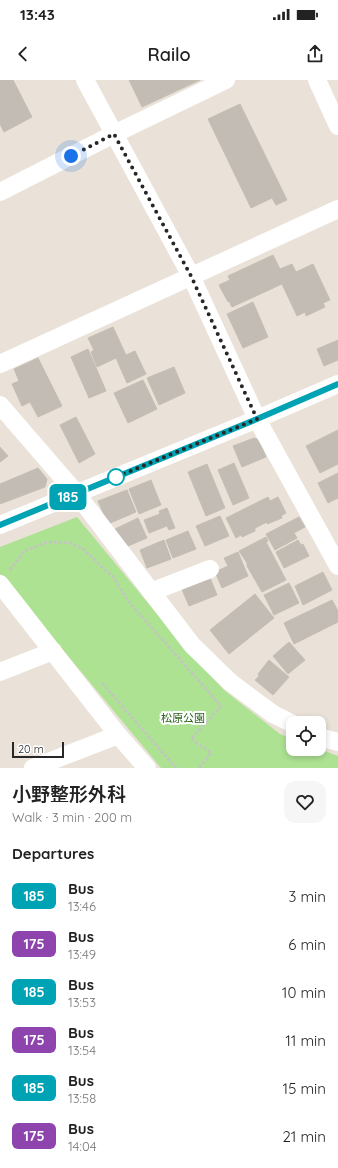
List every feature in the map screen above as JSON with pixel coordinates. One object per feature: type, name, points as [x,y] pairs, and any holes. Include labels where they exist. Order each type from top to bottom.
[{"type":"street","points":[[85,80],[191,276],[257,419],[338,566]]},
{"type":"street","points":[[0,192],[114,134],[226,80]]},
{"type":"street","points":[[316,80],[338,126]]},
{"type":"street","points":[[0,364],[338,209]]},
{"type":"street","points":[[0,525],[338,384]]},
{"type":"street","points":[[0,405],[76,493],[192,645],[230,682],[273,714],[286,720]]},
{"type":"street","points":[[152,592],[210,569]]},
{"type":"street","points":[[3,579],[53,651],[118,735],[146,768]]},
{"type":"street","points":[[0,672],[53,651]]},
{"type":"street","points":[[33,768],[118,735]]},
{"type":"street","points":[[326,739],[338,742]]},
{"type":"path","points":[[3,579],[24,551],[48,542],[70,543],[83,549],[114,578],[129,602],[221,706],[191,739],[211,753],[199,768]]},
{"type":"green space","name":"松原公園","points":[[77,517],[185,648],[224,690],[280,734],[286,736],[286,756],[326,756],[326,752],[338,756],[338,768],[161,768],[0,574],[0,547]]},
{"type":"building","points":[[0,80],[13,80],[32,117],[4,132],[0,124]]},
{"type":"building","points":[[129,80],[200,80],[142,107]]},
{"type":"building","points":[[240,104],[287,200],[276,205],[272,198],[251,208],[208,119]]},
{"type":"building","points":[[273,255],[280,269],[292,264],[296,272],[313,264],[330,300],[323,303],[325,307],[306,316],[305,312],[297,316],[282,284],[232,307],[219,285],[230,280],[228,276]]},
{"type":"building","points":[[253,302],[268,337],[243,348],[227,314]]},
{"type":"building","points":[[113,327],[126,355],[135,351],[146,374],[127,383],[116,358],[97,367],[91,352],[94,350],[88,338]]},
{"type":"building","points":[[338,340],[338,360],[324,366],[317,349]]},
{"type":"building","points":[[88,349],[106,391],[89,398],[71,357]]},
{"type":"building","points":[[38,358],[62,406],[38,417],[30,402],[22,406],[12,384],[19,381],[14,369]]},
{"type":"building","points":[[174,367],[185,393],[159,405],[147,378]]},
{"type":"building","points":[[143,380],[157,409],[128,423],[114,393]]},
{"type":"building","points":[[76,417],[95,454],[79,463],[60,425]]},
{"type":"building","points":[[338,430],[338,464],[320,473],[306,446]]},
{"type":"building","points":[[254,438],[259,440],[266,457],[242,467],[233,446]]},
{"type":"building","points":[[0,447],[8,456],[0,462]]},
{"type":"building","points":[[234,463],[249,498],[233,505],[218,470]]},
{"type":"building","points":[[207,464],[225,508],[206,516],[188,472]]},
{"type":"building","points":[[38,468],[47,479],[45,487],[0,504],[0,484]]},
{"type":"building","points":[[338,473],[338,498],[328,503],[318,483]]},
{"type":"building","points":[[151,480],[161,505],[139,514],[129,489]]},
{"type":"building","points":[[127,490],[136,512],[108,524],[98,501]]},
{"type":"building","points":[[268,497],[270,501],[278,497],[286,513],[281,516],[282,518],[267,524],[267,522],[255,528],[255,531],[236,538],[226,518]]},
{"type":"building","points":[[167,508],[175,528],[169,530],[167,526],[149,533],[144,520],[160,514],[159,511]]},
{"type":"building","points":[[220,516],[229,536],[205,546],[196,526]]},
{"type":"building","points":[[299,517],[305,527],[294,533],[297,538],[275,550],[266,534]]},
{"type":"building","points":[[138,518],[147,538],[128,546],[115,529]]},
{"type":"building","points":[[188,531],[196,549],[173,558],[166,540]]},
{"type":"building","points":[[266,537],[268,541],[266,542],[286,580],[262,592],[239,551]]},
{"type":"building","points":[[164,540],[171,559],[147,568],[140,550]]},
{"type":"building","points":[[298,540],[301,545],[303,544],[309,556],[284,568],[276,552]]},
{"type":"building","points":[[238,552],[248,576],[222,588],[215,572],[228,566],[224,558]]},
{"type":"building","points":[[323,572],[332,590],[303,605],[295,586]]},
{"type":"building","points":[[209,575],[217,595],[189,606],[181,587]]},
{"type":"building","points":[[289,583],[299,603],[274,615],[264,595]]},
{"type":"building","points":[[255,594],[274,618],[229,654],[210,630]]},
{"type":"building","points":[[332,600],[338,611],[338,622],[294,644],[284,623]]},
{"type":"building","points":[[289,642],[305,660],[288,674],[273,656]]},
{"type":"building","points":[[269,660],[289,677],[273,695],[255,680]]},
{"type":"bus line","name":"185","points":[[0,525],[338,384]]},
{"type":"route","points":[[71,156],[114,134],[191,276],[257,419],[116,477]]}]
